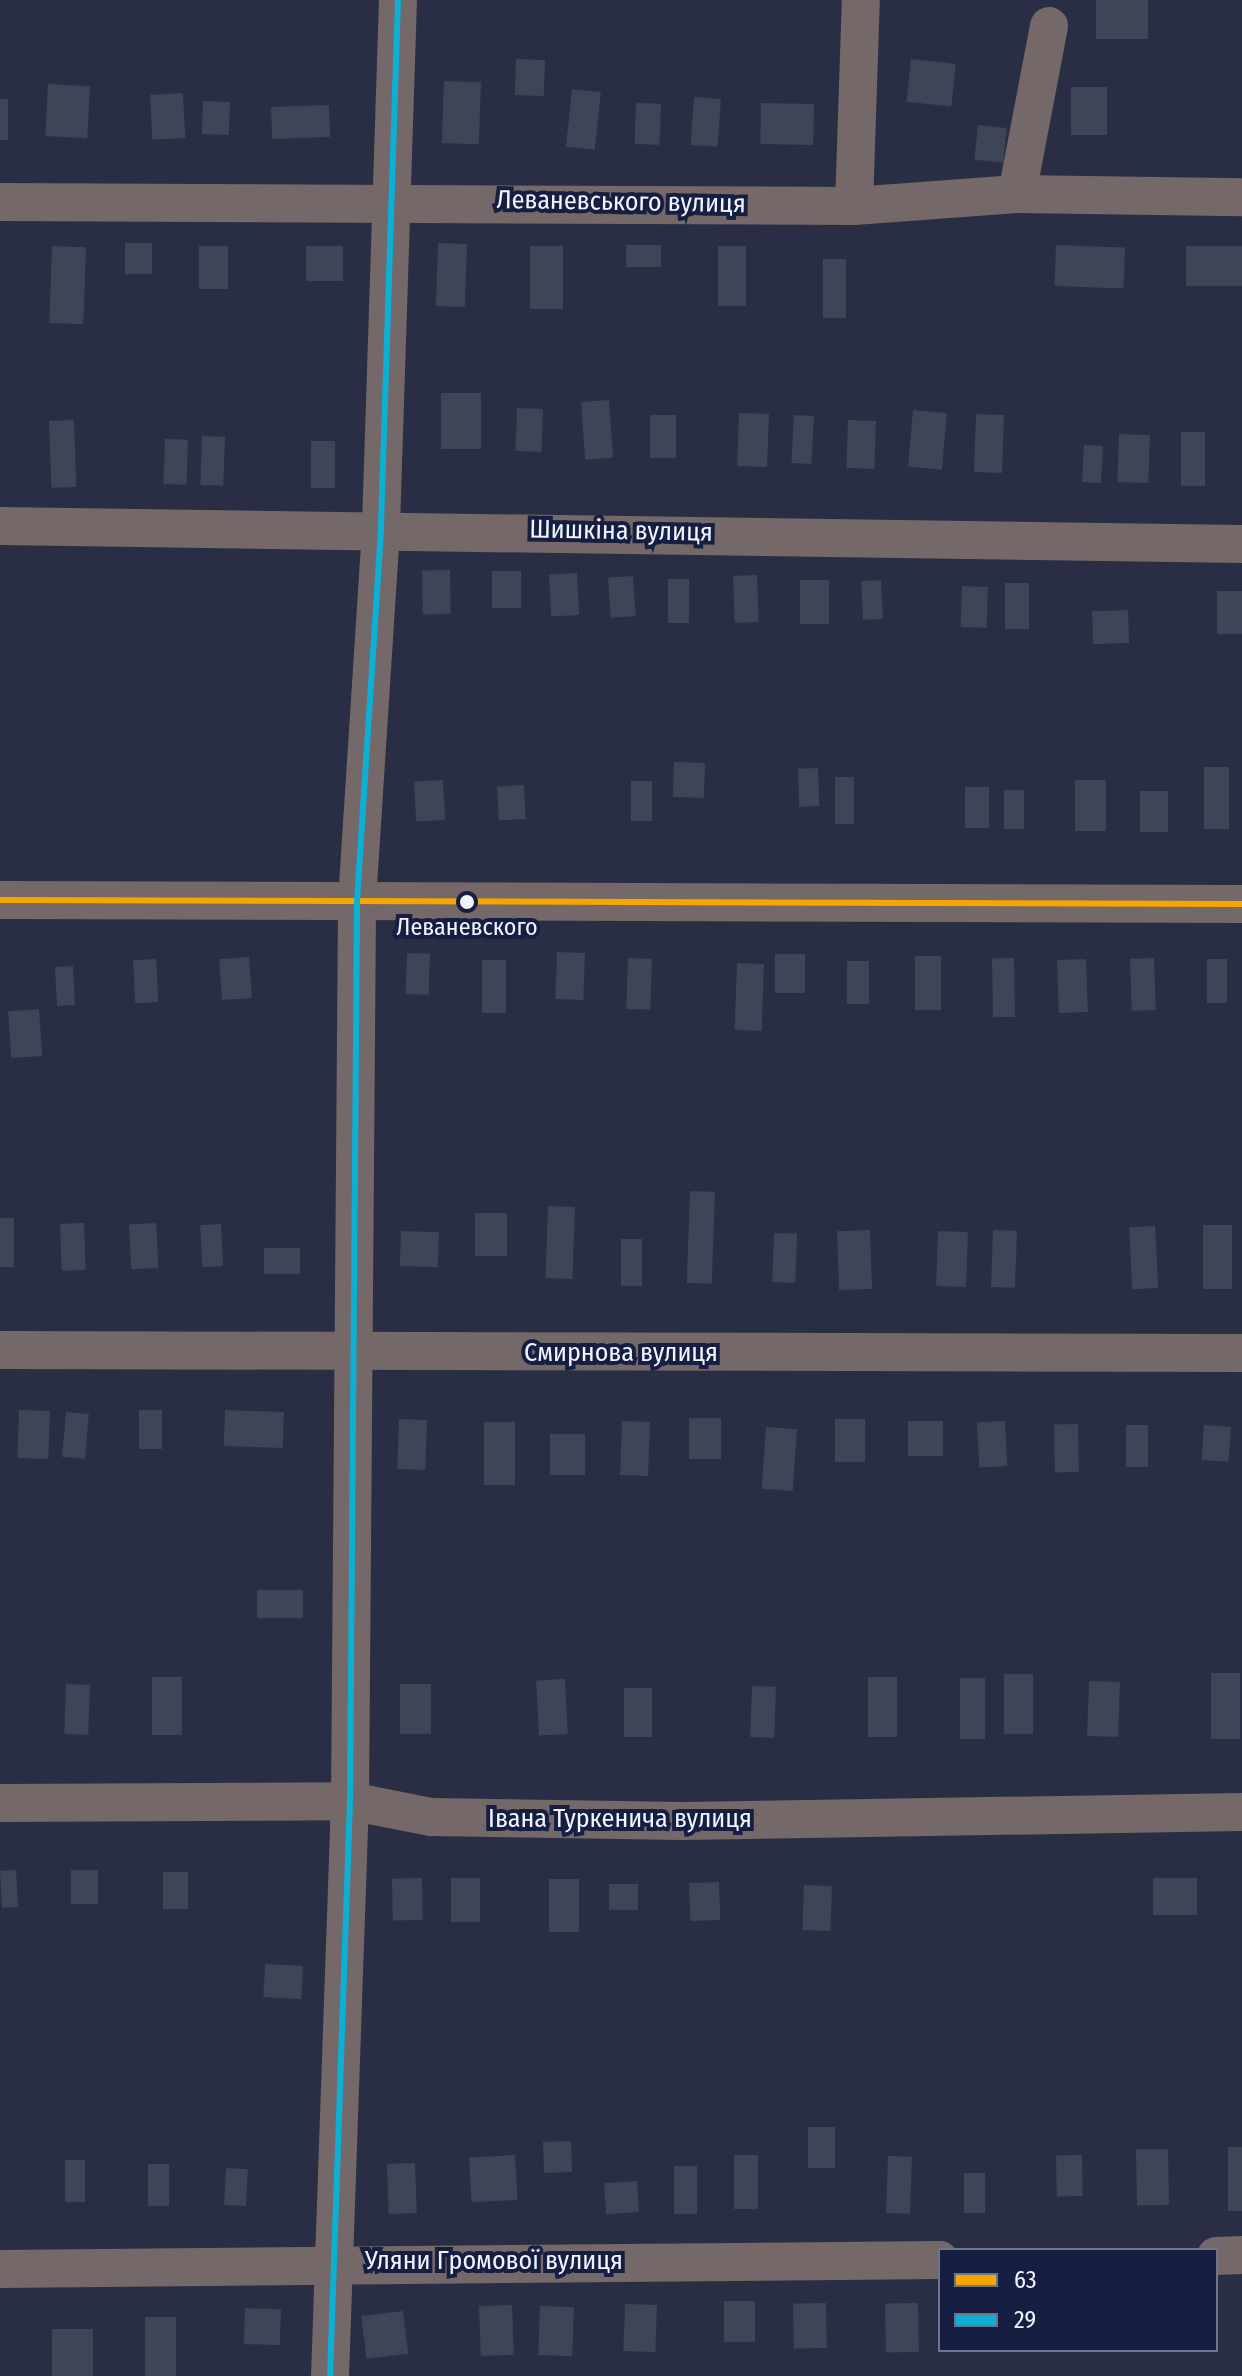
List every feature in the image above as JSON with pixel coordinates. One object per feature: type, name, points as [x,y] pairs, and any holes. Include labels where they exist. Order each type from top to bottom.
[{"type":"street","points":[[330,2376],[337,2261],[350,1801],[357,1353],[357,901],[381,526],[398,0]]},
{"type":"street","points":[[854,206],[861,0]]},
{"type":"street","points":[[1017,194],[1049,26]]},
{"type":"street","name":"Леваневського вулиця","points":[[0,202],[392,198],[854,206],[1017,194],[1242,197]]},
{"type":"street","name":"Шишкіна вулиця","points":[[0,526],[381,526],[1242,544]]},
{"type":"street","points":[[0,900],[1242,904]]},
{"type":"street","name":"Смирнова вулиця","points":[[0,1350],[1242,1353]]},
{"type":"street","name":"Івана Туркенича вулиця","points":[[0,1803],[350,1801],[431,1817],[652,1820],[1242,1812]]},
{"type":"street","points":[[1218,2256],[1242,2255]]},
{"type":"street","name":"Уляни Громової вулиця","points":[[0,2269],[337,2261],[938,2260]]},
{"type":"building","points":[[1096,0],[1148,0],[1148,39],[1096,39]]},
{"type":"building","points":[[516,59],[545,60],[544,96],[515,95]]},
{"type":"building","points":[[911,59],[956,64],[951,106],[907,102]]},
{"type":"building","points":[[444,81],[481,82],[479,144],[442,143]]},
{"type":"building","points":[[48,84],[90,86],[87,138],[45,136]]},
{"type":"building","points":[[1071,87],[1107,87],[1107,135],[1071,135]]},
{"type":"building","points":[[572,89],[601,92],[595,150],[566,147]]},
{"type":"building","points":[[183,93],[185,138],[152,140],[150,95]]},
{"type":"building","points":[[694,97],[721,99],[718,147],[691,145]]},
{"type":"building","points":[[0,99],[8,99],[8,140],[0,140]]},
{"type":"building","points":[[203,101],[230,102],[229,135],[202,134]]},
{"type":"building","points":[[636,103],[661,104],[660,145],[635,144]]},
{"type":"building","points":[[761,103],[814,104],[813,145],[760,144]]},
{"type":"building","points":[[329,105],[330,137],[272,139],[271,107]]},
{"type":"building","points":[[978,125],[1007,128],[1003,163],[974,160]]},
{"type":"building","points":[[125,243],[152,243],[152,274],[125,274]]},
{"type":"building","points":[[438,243],[467,244],[465,307],[436,306]]},
{"type":"building","points":[[626,245],[661,245],[661,267],[626,267]]},
{"type":"building","points":[[1056,245],[1125,247],[1124,288],[1055,286]]},
{"type":"building","points":[[52,246],[86,247],[83,324],[49,323]]},
{"type":"building","points":[[199,246],[228,246],[228,289],[199,289]]},
{"type":"building","points":[[306,246],[343,246],[343,281],[306,281]]},
{"type":"building","points":[[530,246],[563,246],[563,309],[530,309]]},
{"type":"building","points":[[718,246],[746,246],[746,306],[718,306]]},
{"type":"building","points":[[1186,246],[1242,246],[1242,286],[1186,286]]},
{"type":"building","points":[[823,259],[846,259],[846,318],[823,318]]},
{"type":"building","points":[[441,393],[481,393],[481,449],[441,449]]},
{"type":"building","points":[[609,400],[613,458],[585,460],[581,402]]},
{"type":"building","points":[[517,408],[543,409],[541,452],[515,451]]},
{"type":"building","points":[[913,410],[947,413],[942,470],[908,467]]},
{"type":"building","points":[[739,413],[769,414],[767,467],[737,466]]},
{"type":"building","points":[[976,414],[1004,415],[1002,473],[974,472]]},
{"type":"building","points":[[650,415],[676,415],[676,458],[650,458]]},
{"type":"building","points":[[794,415],[814,416],[811,464],[791,463]]},
{"type":"building","points":[[74,420],[76,487],[51,488],[49,421]]},
{"type":"building","points":[[848,420],[876,421],[874,469],[846,468]]},
{"type":"building","points":[[1181,432],[1205,432],[1205,486],[1181,486]]},
{"type":"building","points":[[1119,434],[1150,435],[1148,483],[1117,482]]},
{"type":"building","points":[[202,436],[225,437],[223,486],[200,485]]},
{"type":"building","points":[[165,439],[188,440],[186,485],[163,484]]},
{"type":"building","points":[[311,441],[335,441],[335,488],[311,488]]},
{"type":"building","points":[[1084,445],[1103,446],[1101,483],[1082,482]]},
{"type":"building","points":[[422,570],[450,570],[451,614],[423,614]]},
{"type":"building","points":[[492,571],[521,571],[521,608],[492,608]]},
{"type":"building","points":[[577,573],[579,615],[551,616],[549,574]]},
{"type":"building","points":[[757,575],[759,622],[735,623],[733,576]]},
{"type":"building","points":[[633,576],[636,616],[611,618],[608,578]]},
{"type":"building","points":[[668,579],[689,579],[689,623],[668,623]]},
{"type":"building","points":[[800,580],[829,580],[829,624],[800,624]]},
{"type":"building","points":[[881,580],[883,619],[863,620],[861,581]]},
{"type":"building","points":[[1005,583],[1029,583],[1029,629],[1005,629]]},
{"type":"building","points":[[962,586],[988,587],[987,628],[961,627]]},
{"type":"building","points":[[1217,591],[1242,591],[1242,634],[1217,634]]},
{"type":"building","points":[[1128,610],[1129,643],[1093,644],[1092,611]]},
{"type":"building","points":[[674,762],[705,763],[704,798],[673,797]]},
{"type":"building","points":[[1204,767],[1229,767],[1229,829],[1204,829]]},
{"type":"building","points":[[818,768],[819,806],[799,807],[798,769]]},
{"type":"building","points":[[835,777],[854,777],[854,824],[835,824]]},
{"type":"building","points":[[443,780],[445,820],[416,821],[414,782]]},
{"type":"building","points":[[1075,780],[1106,780],[1106,831],[1075,831]]},
{"type":"building","points":[[631,781],[652,781],[652,821],[631,821]]},
{"type":"building","points":[[524,785],[526,819],[499,820],[497,786]]},
{"type":"building","points":[[965,787],[989,787],[989,828],[965,828]]},
{"type":"building","points":[[1004,790],[1024,790],[1024,829],[1004,829]]},
{"type":"building","points":[[1140,791],[1168,791],[1168,832],[1140,832]]},
{"type":"building","points":[[557,952],[585,953],[583,1000],[555,999]]},
{"type":"building","points":[[407,953],[430,954],[429,995],[406,994]]},
{"type":"building","points":[[775,954],[805,954],[805,993],[775,993]]},
{"type":"building","points":[[915,956],[941,956],[941,1010],[915,1010]]},
{"type":"building","points":[[249,957],[252,998],[222,1000],[219,959]]},
{"type":"building","points":[[628,958],[652,959],[650,1010],[626,1009]]},
{"type":"building","points":[[992,958],[1014,958],[1015,1017],[993,1017]]},
{"type":"building","points":[[1154,958],[1156,1010],[1132,1011],[1130,959]]},
{"type":"building","points":[[156,959],[158,1002],[135,1003],[133,960]]},
{"type":"building","points":[[1086,959],[1088,1012],[1059,1013],[1057,960]]},
{"type":"building","points":[[1207,959],[1227,959],[1227,1003],[1207,1003]]},
{"type":"building","points":[[482,960],[506,960],[506,1013],[482,1013]]},
{"type":"building","points":[[847,961],[869,961],[869,1004],[847,1004]]},
{"type":"building","points":[[737,963],[764,964],[762,1031],[735,1030]]},
{"type":"building","points":[[73,966],[75,1005],[57,1006],[55,967]]},
{"type":"building","points":[[39,1009],[42,1056],[11,1058],[8,1011]]},
{"type":"building","points":[[690,1191],[715,1192],[712,1284],[687,1283]]},
{"type":"building","points":[[548,1206],[575,1207],[572,1279],[545,1278]]},
{"type":"building","points":[[475,1213],[507,1213],[507,1256],[475,1256]]},
{"type":"building","points":[[0,1218],[14,1218],[14,1267],[0,1267]]},
{"type":"building","points":[[84,1223],[86,1270],[62,1271],[60,1224]]},
{"type":"building","points":[[156,1223],[158,1268],[131,1269],[129,1224]]},
{"type":"building","points":[[221,1224],[223,1266],[202,1267],[200,1225]]},
{"type":"building","points":[[1203,1225],[1232,1225],[1232,1289],[1203,1289]]},
{"type":"building","points":[[1155,1226],[1158,1288],[1132,1289],[1129,1227]]},
{"type":"building","points":[[870,1230],[872,1289],[839,1290],[837,1231]]},
{"type":"building","points":[[993,1230],[1017,1231],[1015,1288],[991,1287]]},
{"type":"building","points":[[401,1231],[439,1232],[438,1267],[400,1266]]},
{"type":"building","points":[[938,1231],[968,1232],[966,1287],[936,1286]]},
{"type":"building","points":[[774,1233],[797,1234],[795,1283],[772,1282]]},
{"type":"building","points":[[621,1239],[642,1239],[642,1286],[621,1286]]},
{"type":"building","points":[[264,1248],[300,1248],[300,1274],[264,1274]]},
{"type":"building","points":[[19,1410],[50,1411],[48,1459],[17,1458]]},
{"type":"building","points":[[139,1410],[162,1410],[162,1449],[139,1449]]},
{"type":"building","points":[[225,1410],[284,1412],[283,1448],[224,1446]]},
{"type":"building","points":[[66,1412],[89,1414],[85,1459],[62,1457]]},
{"type":"building","points":[[689,1418],[721,1418],[721,1459],[689,1459]]},
{"type":"building","points":[[399,1419],[427,1420],[425,1470],[397,1469]]},
{"type":"building","points":[[835,1419],[865,1419],[865,1462],[835,1462]]},
{"type":"building","points":[[622,1421],[650,1422],[648,1476],[620,1475]]},
{"type":"building","points":[[908,1421],[943,1421],[943,1456],[908,1456]]},
{"type":"building","points":[[1005,1421],[1007,1466],[979,1467],[977,1422]]},
{"type":"building","points":[[484,1422],[515,1422],[515,1485],[484,1485]]},
{"type":"building","points":[[1054,1424],[1078,1424],[1079,1472],[1055,1472]]},
{"type":"building","points":[[1126,1425],[1148,1425],[1148,1467],[1126,1467]]},
{"type":"building","points":[[1204,1425],[1231,1427],[1228,1462],[1202,1460]]},
{"type":"building","points":[[766,1427],[797,1429],[793,1491],[762,1489]]},
{"type":"building","points":[[550,1434],[585,1434],[585,1475],[550,1475]]},
{"type":"building","points":[[257,1590],[303,1590],[303,1618],[257,1618]]},
{"type":"building","points":[[1211,1673],[1240,1673],[1240,1739],[1211,1739]]},
{"type":"building","points":[[1004,1674],[1033,1674],[1033,1734],[1004,1734]]},
{"type":"building","points":[[152,1677],[182,1677],[182,1735],[152,1735]]},
{"type":"building","points":[[868,1677],[897,1677],[897,1737],[868,1737]]},
{"type":"building","points":[[960,1678],[985,1678],[985,1739],[960,1739]]},
{"type":"building","points":[[565,1679],[568,1734],[539,1735],[536,1681]]},
{"type":"building","points":[[1089,1681],[1120,1682],[1118,1737],[1087,1736]]},
{"type":"building","points":[[66,1684],[90,1685],[88,1735],[64,1734]]},
{"type":"building","points":[[400,1684],[431,1684],[431,1734],[400,1734]]},
{"type":"building","points":[[752,1686],[776,1687],[774,1738],[750,1737]]},
{"type":"building","points":[[624,1688],[652,1688],[652,1737],[624,1737]]},
{"type":"building","points":[[16,1870],[18,1907],[2,1908],[0,1871]]},
{"type":"building","points":[[71,1870],[98,1870],[98,1904],[71,1904]]},
{"type":"building","points":[[163,1872],[188,1872],[188,1909],[163,1909]]},
{"type":"building","points":[[422,1878],[423,1920],[393,1921],[392,1879]]},
{"type":"building","points":[[451,1878],[480,1878],[480,1922],[451,1922]]},
{"type":"building","points":[[1153,1878],[1197,1878],[1197,1915],[1153,1915]]},
{"type":"building","points":[[549,1879],[579,1879],[579,1932],[549,1932]]},
{"type":"building","points":[[719,1882],[720,1920],[690,1921],[689,1883]]},
{"type":"building","points":[[609,1884],[638,1884],[638,1910],[609,1910]]},
{"type":"building","points":[[804,1885],[832,1886],[830,1931],[802,1930]]},
{"type":"building","points":[[265,1964],[303,1966],[301,1999],[263,1997]]},
{"type":"building","points":[[808,2127],[835,2127],[835,2168],[808,2168]]},
{"type":"building","points":[[571,2141],[572,2172],[544,2173],[543,2142]]},
{"type":"building","points":[[1228,2147],[1242,2147],[1242,2211],[1228,2211]]},
{"type":"building","points":[[1168,2149],[1169,2205],[1137,2206],[1136,2150]]},
{"type":"building","points":[[515,2155],[517,2200],[471,2202],[469,2157]]},
{"type":"building","points":[[734,2155],[758,2155],[758,2209],[734,2209]]},
{"type":"building","points":[[1056,2155],[1082,2155],[1083,2196],[1057,2196]]},
{"type":"building","points":[[888,2156],[912,2157],[910,2214],[886,2213]]},
{"type":"building","points":[[65,2160],[85,2160],[85,2202],[65,2202]]},
{"type":"building","points":[[415,2163],[417,2213],[389,2214],[387,2164]]},
{"type":"building","points":[[148,2164],[169,2164],[169,2206],[148,2206]]},
{"type":"building","points":[[674,2166],[697,2166],[697,2214],[674,2214]]},
{"type":"building","points":[[226,2168],[248,2169],[246,2206],[224,2205]]},
{"type":"building","points":[[964,2173],[985,2173],[985,2213],[964,2213]]},
{"type":"building","points":[[637,2181],[639,2212],[606,2214],[604,2183]]},
{"type":"building","points":[[724,2301],[755,2301],[755,2342],[724,2342]]},
{"type":"building","points":[[826,2303],[827,2348],[794,2349],[793,2304]]},
{"type":"building","points":[[918,2303],[919,2352],[886,2353],[885,2304]]},
{"type":"building","points":[[625,2304],[657,2305],[655,2352],[623,2351]]},
{"type":"building","points":[[512,2305],[514,2355],[481,2356],[479,2306]]},
{"type":"building","points":[[540,2306],[574,2307],[572,2356],[538,2355]]},
{"type":"building","points":[[245,2308],[281,2309],[280,2345],[244,2344]]},
{"type":"building","points":[[403,2311],[408,2354],[367,2359],[361,2316]]},
{"type":"building","points":[[145,2317],[176,2317],[176,2376],[145,2376]]},
{"type":"building","points":[[52,2329],[93,2329],[93,2376],[52,2376]]},
{"type":"transit line","name":"29","points":[[330,2376],[350,1801],[357,901],[381,526],[398,0]]},
{"type":"transit line","name":"63","points":[[0,900],[1242,904]]},
{"type":"place","name":"Леваневского","points":[[467,902]]}]
